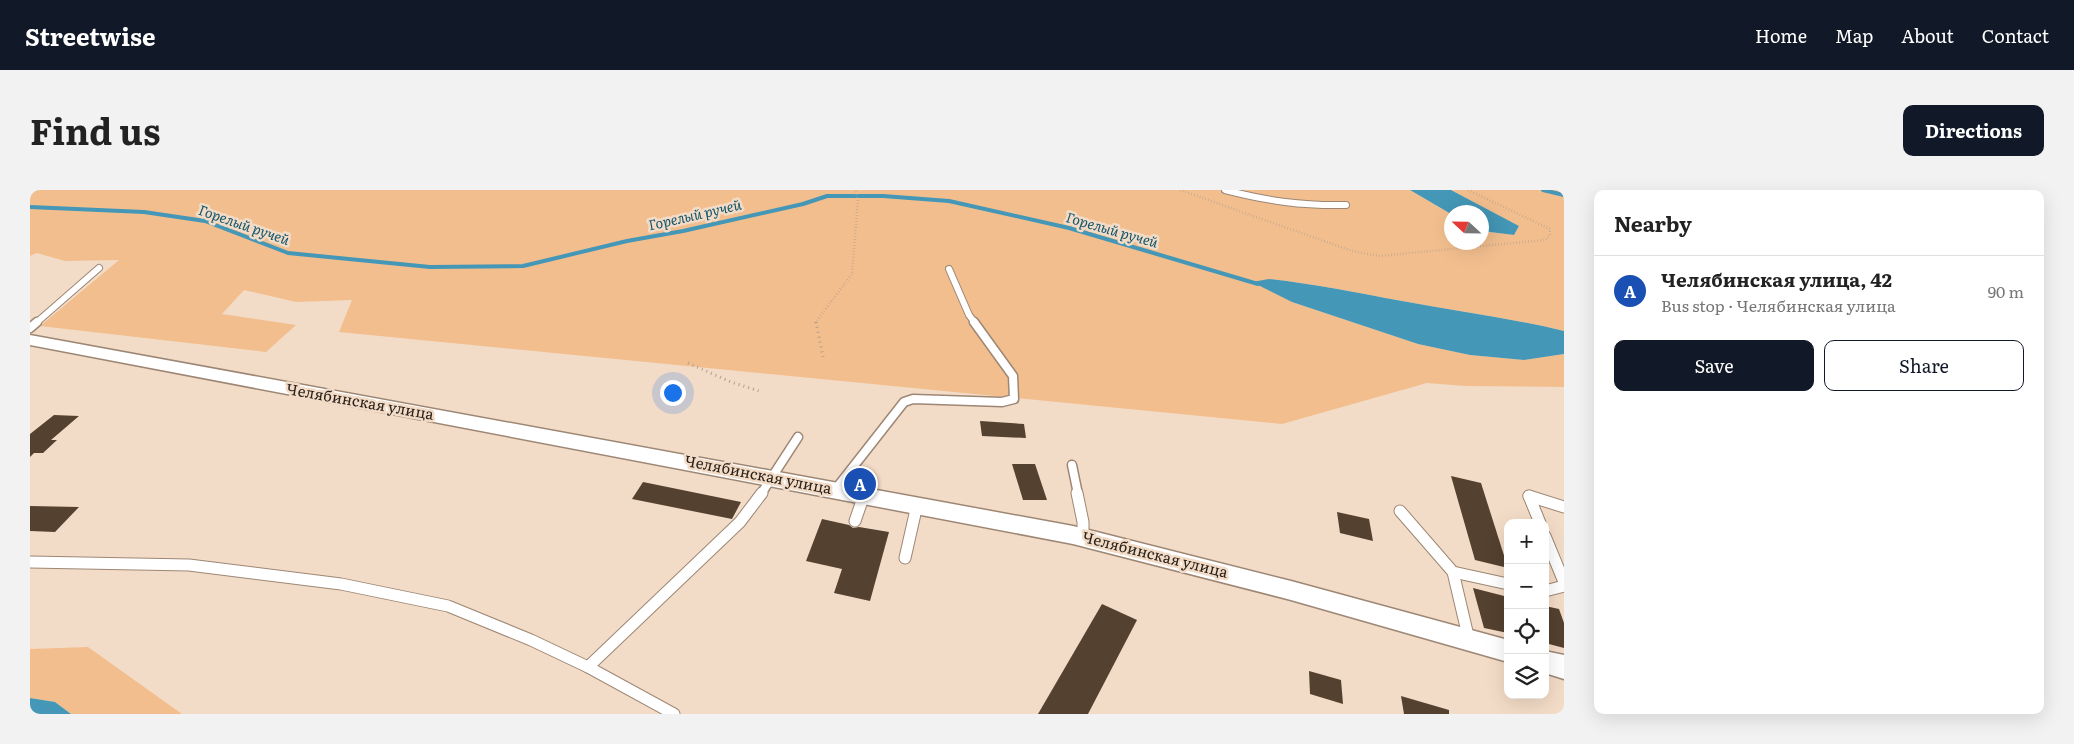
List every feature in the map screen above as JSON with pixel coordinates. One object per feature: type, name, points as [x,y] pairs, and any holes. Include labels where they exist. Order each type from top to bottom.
[{"type":"street","name":"Челябинская улица","points":[[30,340],[864,495],[1083,538],[1200,566],[1504,650]]},
{"type":"street","points":[[1549,663],[1564,667]]},
{"type":"lane","points":[[1225,190],[1264,200],[1311,206],[1346,205]]},
{"type":"lane","points":[[30,328],[100,268]]},
{"type":"lane","points":[[835,490],[904,402],[913,399],[1002,402],[1014,399],[1013,376],[970,315],[948,270]]},
{"type":"lane","points":[[588,667],[740,522],[773,478],[798,437]]},
{"type":"lane","points":[[1072,465],[1083,522],[1083,538]]},
{"type":"lane","points":[[855,520],[864,495]]},
{"type":"lane","points":[[1538,519],[1529,496],[1564,508]]},
{"type":"lane","points":[[905,558],[917,505]]},
{"type":"lane","points":[[1400,511],[1453,572],[1469,640]]},
{"type":"lane","points":[[1549,546],[1564,584],[1549,590]]},
{"type":"lane","points":[[30,562],[189,565],[341,584],[448,606],[531,640],[588,667],[674,714]]},
{"type":"lane","points":[[1453,572],[1504,583]]},
{"type":"path","points":[[823,357],[815,324],[852,274],[858,200],[854,190]]},
{"type":"path","points":[[1180,190],[1352,251],[1379,256],[1545,240],[1550,235],[1550,228],[1468,190]]},
{"type":"path","points":[[688,363],[731,382],[759,391]]},
{"type":"shaded area","points":[[30,190],[1410,190],[1444,210],[1444,250],[1489,250],[1489,232],[1514,235],[1519,226],[1489,210],[1489,205],[1479,205],[1451,190],[1564,190],[1564,331],[1503,318],[1269,279],[1292,302],[1418,344],[1470,355],[1524,360],[1564,354],[1564,387],[1465,386],[1427,383],[1282,424],[339,332],[352,300],[296,302],[244,290],[222,314],[296,325],[266,352],[40,326],[119,260],[65,261],[37,253],[30,256]]},
{"type":"shaded area","points":[[88,647],[182,714],[71,714],[55,702],[30,698],[30,649]]},
{"type":"water","points":[[1410,190],[1451,190],[1479,205],[1444,205],[1444,210]]},
{"type":"water","points":[[1489,210],[1519,226],[1514,235],[1489,232]]},
{"type":"water","points":[[1269,279],[1503,318],[1564,331],[1564,354],[1524,360],[1470,355],[1418,344],[1292,302],[1252,282]]},
{"type":"water","points":[[30,698],[55,702],[71,714],[30,714]]},
{"type":"building","points":[[54,415],[79,416],[51,440],[57,440],[43,453],[34,453],[30,457],[30,434]]},
{"type":"building","points":[[980,421],[1024,424],[1026,438],[982,436]]},
{"type":"building","points":[[1012,464],[1035,464],[1047,500],[1023,500]]},
{"type":"building","points":[[1451,476],[1481,483],[1504,555],[1504,567],[1475,560]]},
{"type":"building","points":[[643,482],[741,502],[732,519],[632,499]]},
{"type":"building","points":[[30,506],[79,507],[55,532],[30,531]]},
{"type":"building","points":[[1337,512],[1369,519],[1373,541],[1340,533]]},
{"type":"building","points":[[822,519],[849,525],[853,528],[859,527],[889,532],[870,601],[834,593],[842,569],[806,561]]},
{"type":"building","points":[[1473,588],[1504,596],[1504,632],[1484,628]]},
{"type":"building","points":[[1102,604],[1137,620],[1088,714],[1038,714]]},
{"type":"building","points":[[1549,607],[1559,609],[1564,623],[1564,648],[1549,644]]},
{"type":"building","points":[[1309,671],[1341,680],[1343,704],[1310,694]]},
{"type":"building","points":[[1401,696],[1449,710],[1449,714],[1404,714]]},
{"type":"waterway","points":[[1543,190],[1564,195]]},
{"type":"waterway","name":"Горелый ручей","points":[[30,207],[144,212],[205,221],[288,253],[430,267],[523,266],[627,241],[683,231],[803,204],[827,196],[883,196],[949,201],[1069,228],[1258,284]]},
{"type":"place","name":"Челябинская улица, 42","points":[[860,484]]}]
